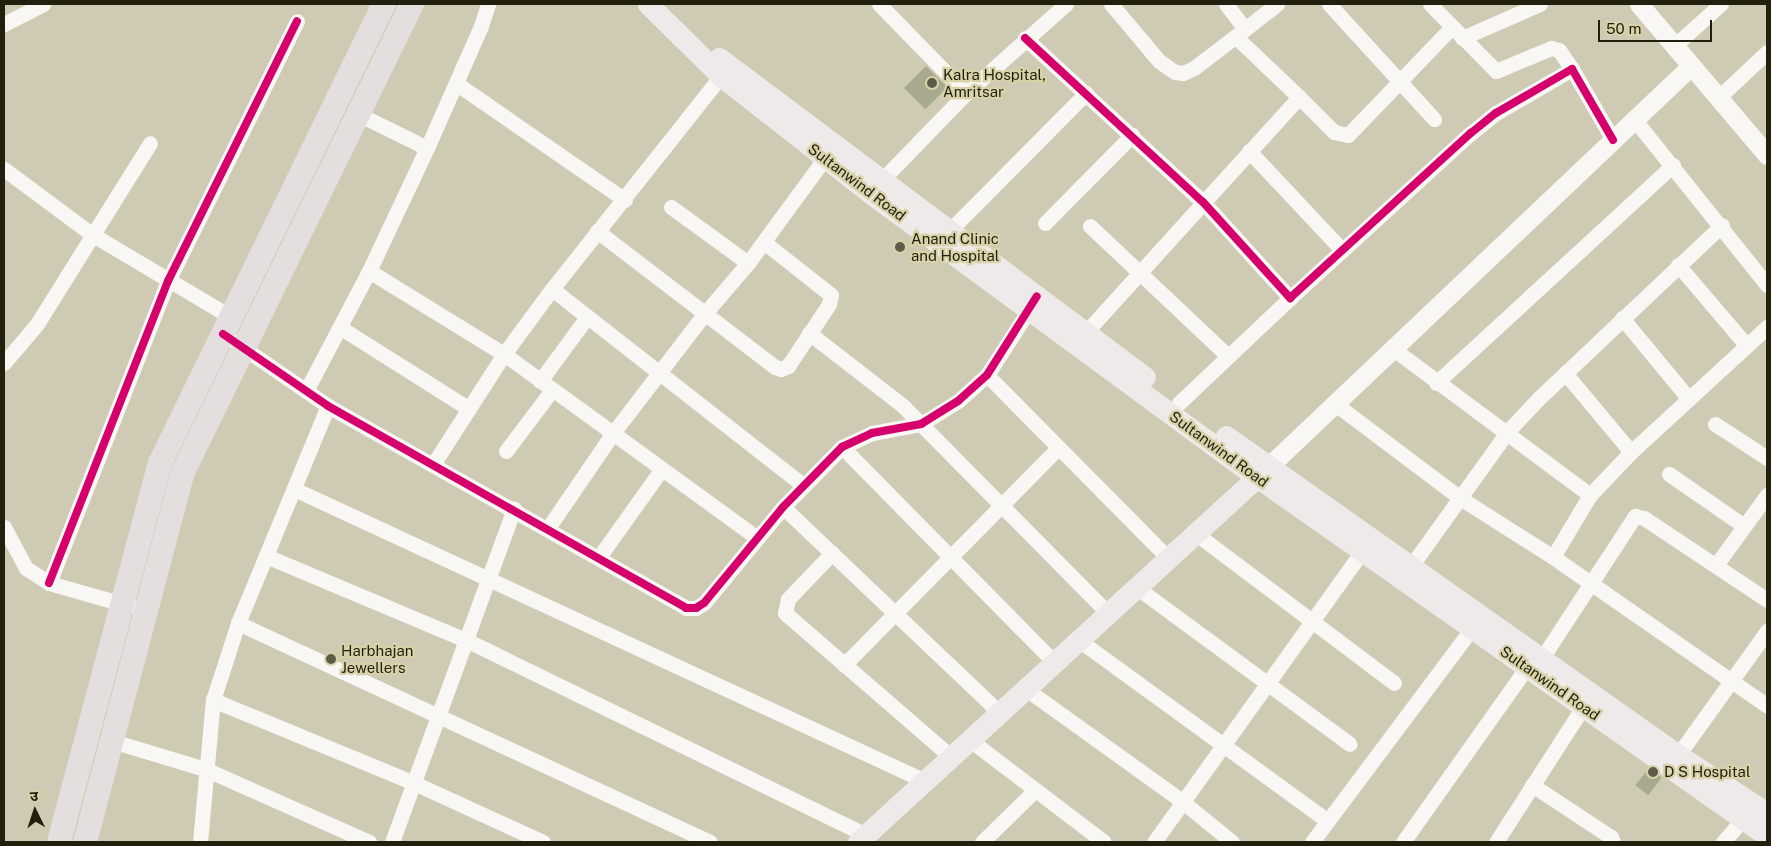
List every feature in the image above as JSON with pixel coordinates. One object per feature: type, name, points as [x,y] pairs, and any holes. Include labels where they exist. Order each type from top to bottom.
[{"type":"main road","points":[[59,842],[160,463],[384,4]]},
{"type":"main road","points":[[85,842],[183,472],[412,4]]},
{"type":"main road","name":"Sultanwind Road","points":[[648,4],[688,40],[721,76],[824,159],[876,186],[950,230],[1033,303],[1086,332],[1179,403],[1362,551],[1472,628],[1535,662]]},
{"type":"main road","name":"Sultanwind Road","points":[[688,40],[728,63],[876,186],[1263,472],[1411,566],[1535,662],[1588,700],[1755,812],[1767,836]]},
{"type":"main road","points":[[862,839],[1263,472]]},
{"type":"main road","points":[[1588,700],[1678,755],[1755,812]]},
{"type":"main road","points":[[68,808],[92,814]]},
{"type":"street","points":[[4,24],[43,4]]},
{"type":"street","points":[[306,391],[341,328],[427,148],[457,84],[488,4]]},
{"type":"street","points":[[879,4],[966,92]]},
{"type":"street","points":[[876,186],[966,92],[1025,38],[1066,4]]},
{"type":"street","points":[[1111,4],[1159,62],[1174,72],[1183,73],[1194,68],[1277,4]]},
{"type":"street","points":[[1226,4],[1240,33],[1299,97],[1334,132],[1348,135],[1400,81],[1457,33],[1540,4]]},
{"type":"street","points":[[1329,4],[1434,118]]},
{"type":"street","points":[[1430,4],[1496,71],[1551,48],[1559,50],[1613,140]]},
{"type":"street","points":[[1639,4],[1767,155]]},
{"type":"street","points":[[1674,46],[1721,4]]},
{"type":"street","points":[[49,583],[168,281],[297,21]]},
{"type":"street","points":[[1025,38],[1203,202],[1290,298]]},
{"type":"street","points":[[1718,98],[1767,52]]},
{"type":"street","points":[[1263,472],[1691,66]]},
{"type":"street","points":[[1179,403],[1227,355],[1477,128],[1496,113],[1572,69]]},
{"type":"street","points":[[434,463],[470,410],[504,354],[552,289],[625,200],[721,76]]},
{"type":"street","points":[[457,84],[625,200]]},
{"type":"street","points":[[950,230],[1086,93]]},
{"type":"street","points":[[1086,332],[1248,151],[1299,97]]},
{"type":"street","points":[[358,114],[427,148]]},
{"type":"street","points":[[1634,119],[1722,225],[1767,284]]},
{"type":"street","points":[[1044,223],[1132,135]]},
{"type":"street","points":[[4,363],[37,324],[150,142]]},
{"type":"street","points":[[1248,151],[1342,250]]},
{"type":"street","points":[[548,528],[613,433],[706,312],[748,263],[824,159]]},
{"type":"street","points":[[1436,382],[1673,165]]},
{"type":"street","points":[[4,169],[93,235],[168,281],[227,326],[244,348],[328,406],[514,508],[686,608],[696,608],[704,603],[783,506],[842,447],[872,433],[921,424],[958,401],[987,375],[1033,303]]},
{"type":"street","points":[[671,207],[748,263]]},
{"type":"street","points":[[1411,566],[1508,432],[1565,373],[1722,225]]},
{"type":"street","points":[[1090,226],[1227,355]]},
{"type":"street","points":[[597,232],[706,312],[775,367],[782,369],[788,366],[829,304],[830,292],[764,242]]},
{"type":"street","points":[[1678,265],[1747,346]]},
{"type":"street","points":[[369,271],[504,354],[757,538]]},
{"type":"street","points":[[552,289],[659,375],[804,484]]},
{"type":"street","points":[[506,451],[587,317]]},
{"type":"street","points":[[1622,318],[1689,399]]},
{"type":"street","points":[[1553,558],[1590,495],[1631,452],[1767,327]]},
{"type":"street","points":[[341,328],[470,410]]},
{"type":"street","points":[[809,333],[883,387],[1108,613]]},
{"type":"street","points":[[1392,348],[1436,382],[1508,432],[1590,495]]},
{"type":"street","points":[[1565,373],[1631,452]]},
{"type":"street","points":[[987,375],[1168,558]]},
{"type":"street","points":[[1334,403],[1460,498],[1733,679],[1767,706]]},
{"type":"street","points":[[200,842],[205,769],[213,700],[238,623],[328,406]]},
{"type":"street","points":[[1715,424],[1767,458]]},
{"type":"street","points":[[842,447],[1054,662]]},
{"type":"street","points":[[844,665],[1058,448]]},
{"type":"street","points":[[599,557],[661,470]]},
{"type":"street","points":[[1669,474],[1744,526]]},
{"type":"street","points":[[294,489],[489,577],[925,781]]},
{"type":"street","points":[[1716,565],[1767,495]]},
{"type":"street","points":[[783,506],[1000,712]]},
{"type":"street","points":[[392,842],[514,508]]},
{"type":"street","points":[[1403,842],[1592,584],[1629,522],[1635,516],[1644,518],[1767,600]]},
{"type":"street","points":[[4,527],[26,568],[49,583],[146,611]]},
{"type":"street","points":[[1195,533],[1394,684]]},
{"type":"street","points":[[1154,842],[1362,551]]},
{"type":"street","points":[[832,553],[788,599],[785,613],[951,757]]},
{"type":"street","points":[[266,556],[466,640],[862,839]]},
{"type":"street","points":[[1136,587],[1269,682],[1350,744]]},
{"type":"street","points":[[238,623],[439,714],[710,842]]},
{"type":"street","points":[[1312,842],[1472,628]]},
{"type":"street","points":[[1678,755],[1767,631]]},
{"type":"street","points":[[1080,641],[1328,820]]},
{"type":"street","points":[[1026,689],[1183,802],[1232,842]]},
{"type":"street","points":[[213,700],[414,783],[543,842]]},
{"type":"street","points":[[1496,842],[1588,700]]},
{"type":"street","points":[[970,740],[1104,842]]},
{"type":"street","points":[[112,741],[205,769],[368,842]]},
{"type":"street","points":[[1532,785],[1611,837],[1613,842]]},
{"type":"street","points":[[983,842],[1034,790]]},
{"type":"street","points":[[1723,842],[1755,812]]},
{"type":"building","points":[[926,66],[947,87],[925,109],[904,88]]},
{"type":"building","points":[[1649,768],[1662,778],[1648,795],[1635,785]]},
{"type":"cycle path","points":[[49,583],[168,281],[297,21]]},
{"type":"cycle path","points":[[1025,38],[1203,202],[1290,298],[1471,133],[1496,113],[1572,69],[1613,140]]},
{"type":"cycle path","points":[[223,334],[328,406],[686,608],[696,608],[704,603],[783,507],[842,447],[872,433],[921,424],[958,401],[987,375],[1037,296]]},
{"type":"place","name":"Kalra Hospital, Amritsar","points":[[932,83]]},
{"type":"place","name":"Anand Clinic and Hospital","points":[[900,247]]},
{"type":"place","name":"Harbhajan Jewellers","points":[[331,659]]},
{"type":"place","name":"D S Hospital","points":[[1653,772]]}]
